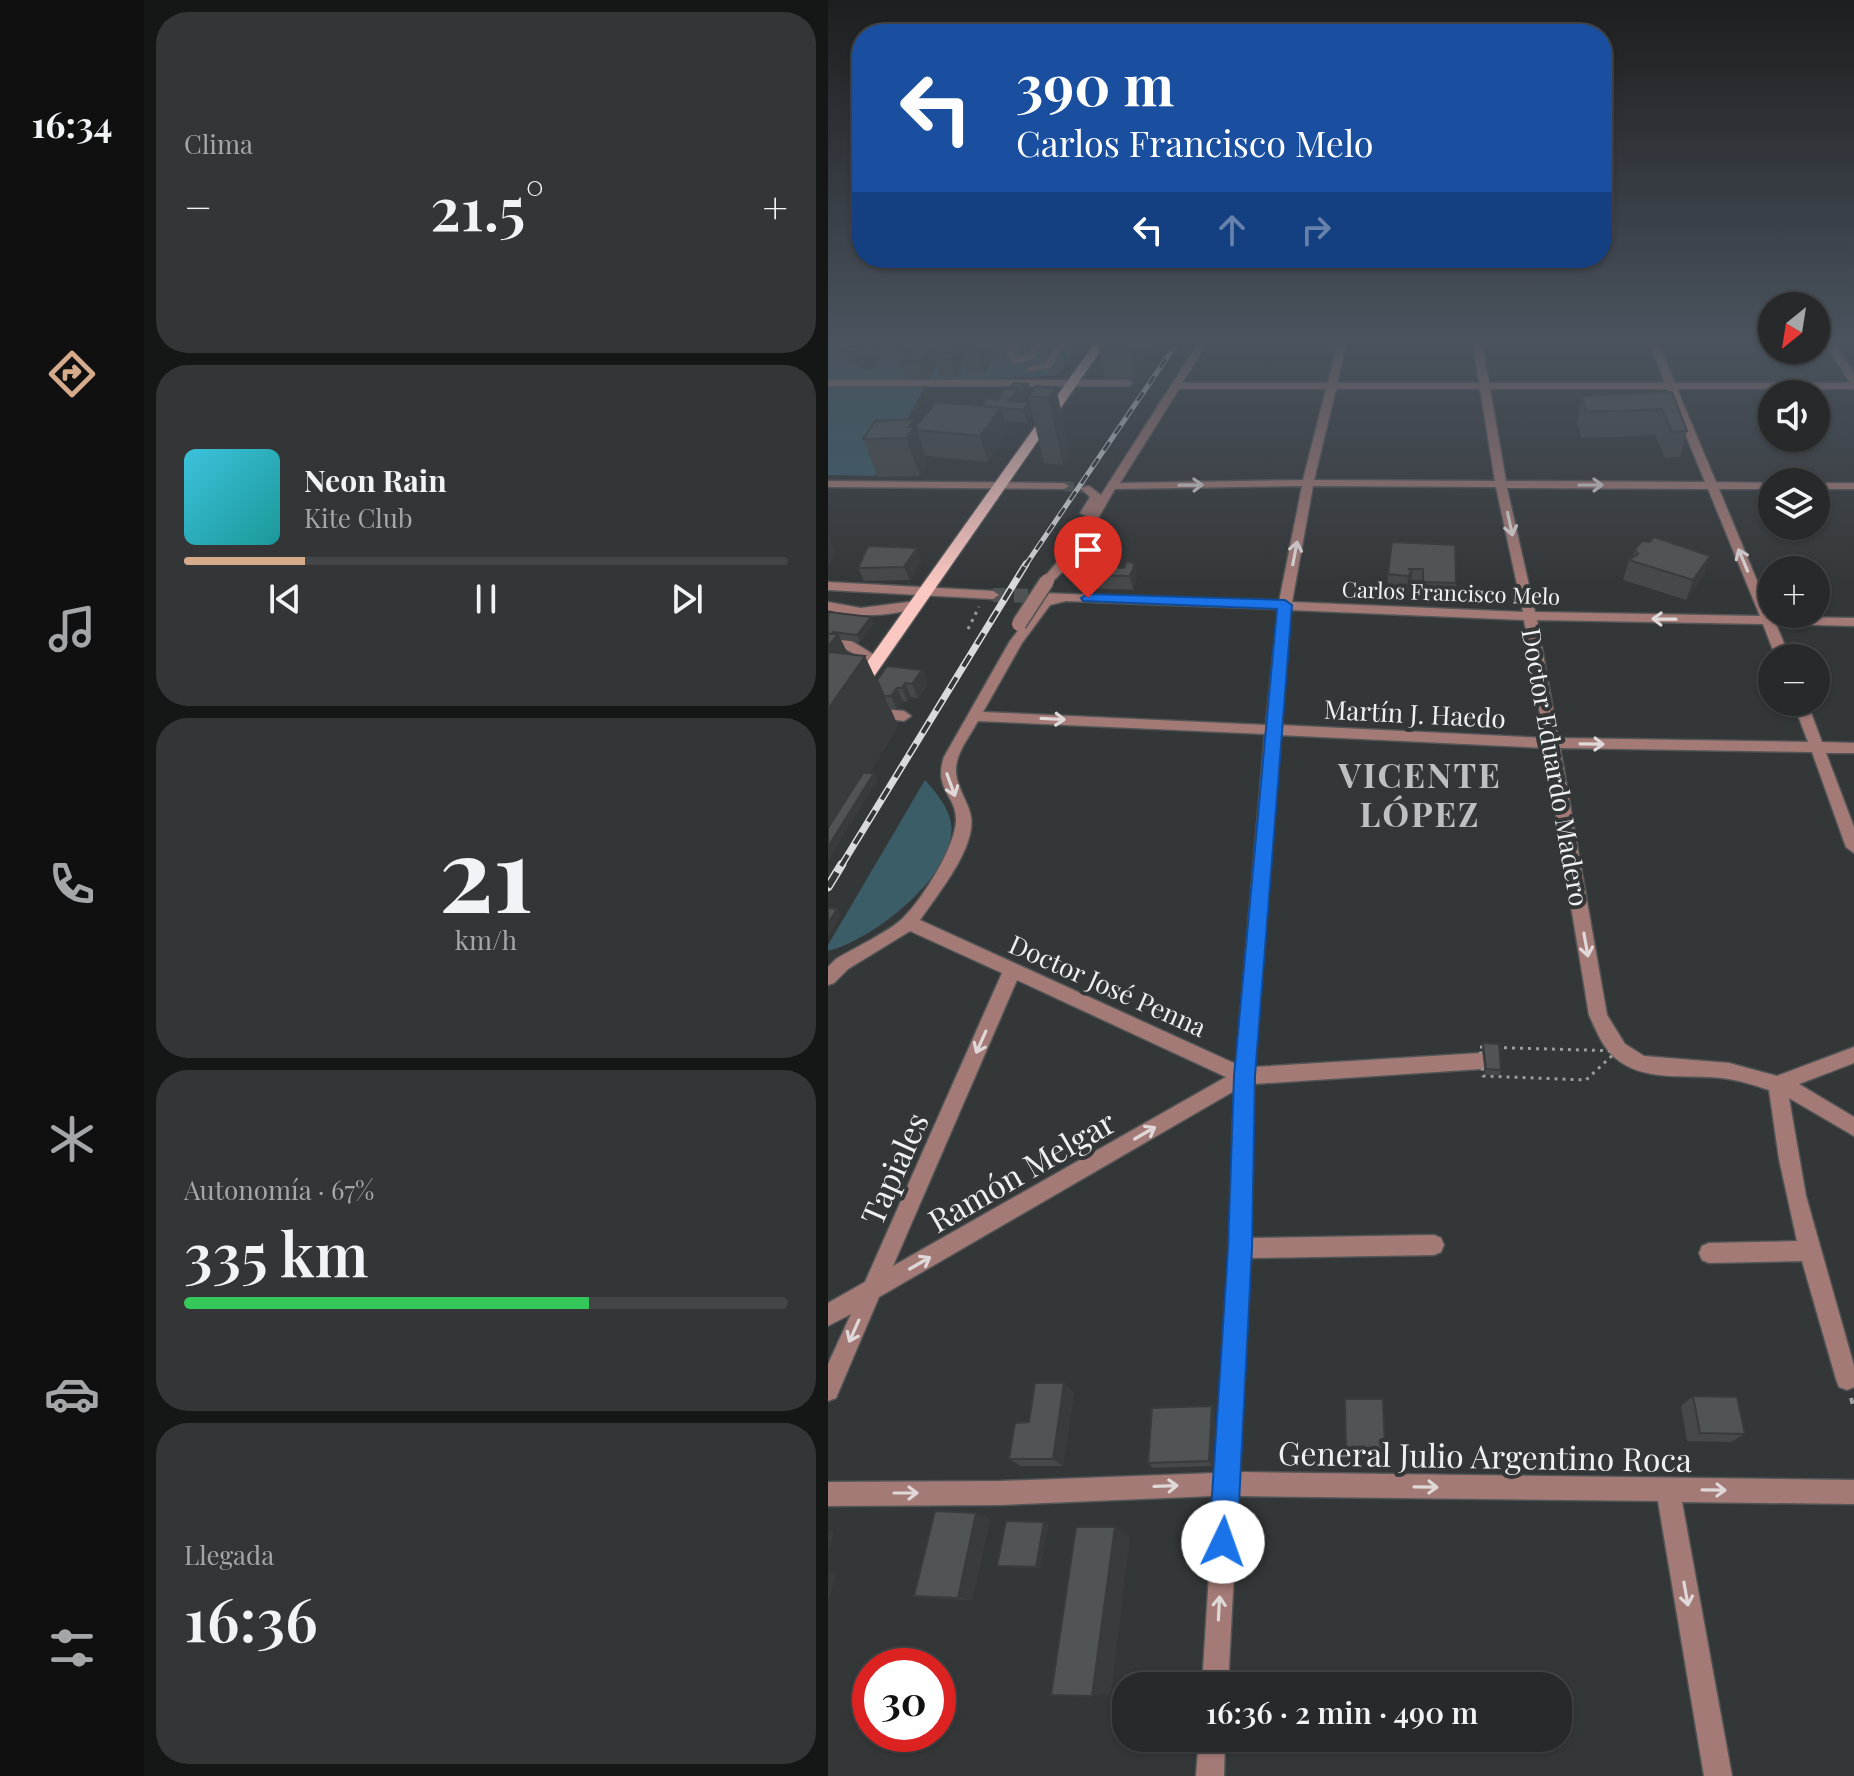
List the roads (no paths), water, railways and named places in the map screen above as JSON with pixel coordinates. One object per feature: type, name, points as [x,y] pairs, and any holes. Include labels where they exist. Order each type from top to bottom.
[{"type":"main road","points":[[828,730],[1048,420]]},
{"type":"street","points":[[1016,641],[1019,624],[1082,534],[1155,420]]},
{"type":"street","points":[[1216,1672],[1240,1248],[1244,1076],[1272,730],[1285,605],[1308,483],[1324,420]]},
{"type":"street","name":"Doctor Eduardo Madero","points":[[1490,420],[1530,616],[1598,1015],[1617,1051],[1653,1067],[1718,1069],[1778,1084]]},
{"type":"street","points":[[1686,420],[1758,593]]},
{"type":"street","points":[[1113,486],[1308,483],[1758,486]]},
{"type":"street","points":[[828,484],[1064,486]]},
{"type":"street","points":[[1830,486],[1854,486]]},
{"type":"street","points":[[1082,534],[1083,518],[1096,496],[1085,488]]},
{"type":"street","points":[[828,586],[920,598],[993,595]]},
{"type":"street","name":"Carlos Francisco Melo","points":[[1046,596],[1530,616],[1758,621]]},
{"type":"street","points":[[828,606],[864,618],[920,598]]},
{"type":"street","points":[[828,978],[842,964],[909,923],[942,877],[961,837],[964,817],[946,773],[951,757],[1016,641],[1046,602],[1075,598]]},
{"type":"street","name":"Carlos Francisco Melo","points":[[1830,622],[1854,622]]},
{"type":"street","points":[[842,642],[877,661]]},
{"type":"street","points":[[836,687],[856,691]]},
{"type":"street","points":[[842,711],[904,716]]},
{"type":"street","name":"Martín J. Haedo","points":[[975,716],[1551,743],[1854,748]]},
{"type":"street","points":[[1805,716],[1854,847]]},
{"type":"street","name":"Doctor José Penna","points":[[909,923],[1244,1076],[1481,1061]]},
{"type":"street","name":"Tapiales","points":[[828,1390],[1012,971]]},
{"type":"street","points":[[1778,1084],[1854,1055]]},
{"type":"street","name":"Ramón Melgar","points":[[828,1315],[1244,1076]]},
{"type":"street","points":[[1778,1084],[1854,1127]]},
{"type":"street","points":[[1778,1084],[1782,1121],[1809,1251],[1847,1379]]},
{"type":"street","points":[[1240,1248],[1434,1245]]},
{"type":"street","points":[[1709,1253],[1809,1251]]},
{"type":"street","name":"General Julio Argentino Roca","points":[[828,1494],[1001,1493],[1226,1484],[1854,1492]]},
{"type":"street","points":[[1668,1490],[1718,1776]]},
{"type":"street","points":[[1210,1776],[1211,1752]]},
{"type":"tunnel","points":[[1064,486],[1085,488]]},
{"type":"tunnel","points":[[993,595],[1046,596]]},
{"type":"railway","points":[[1025,566],[1125,420]]},
{"type":"railway","points":[[841,866],[1026,564]]},
{"type":"railway","points":[[828,887],[842,864]]},
{"type":"district","name":"VICENTE LÓPEZ","points":[[1420,794]]}]
